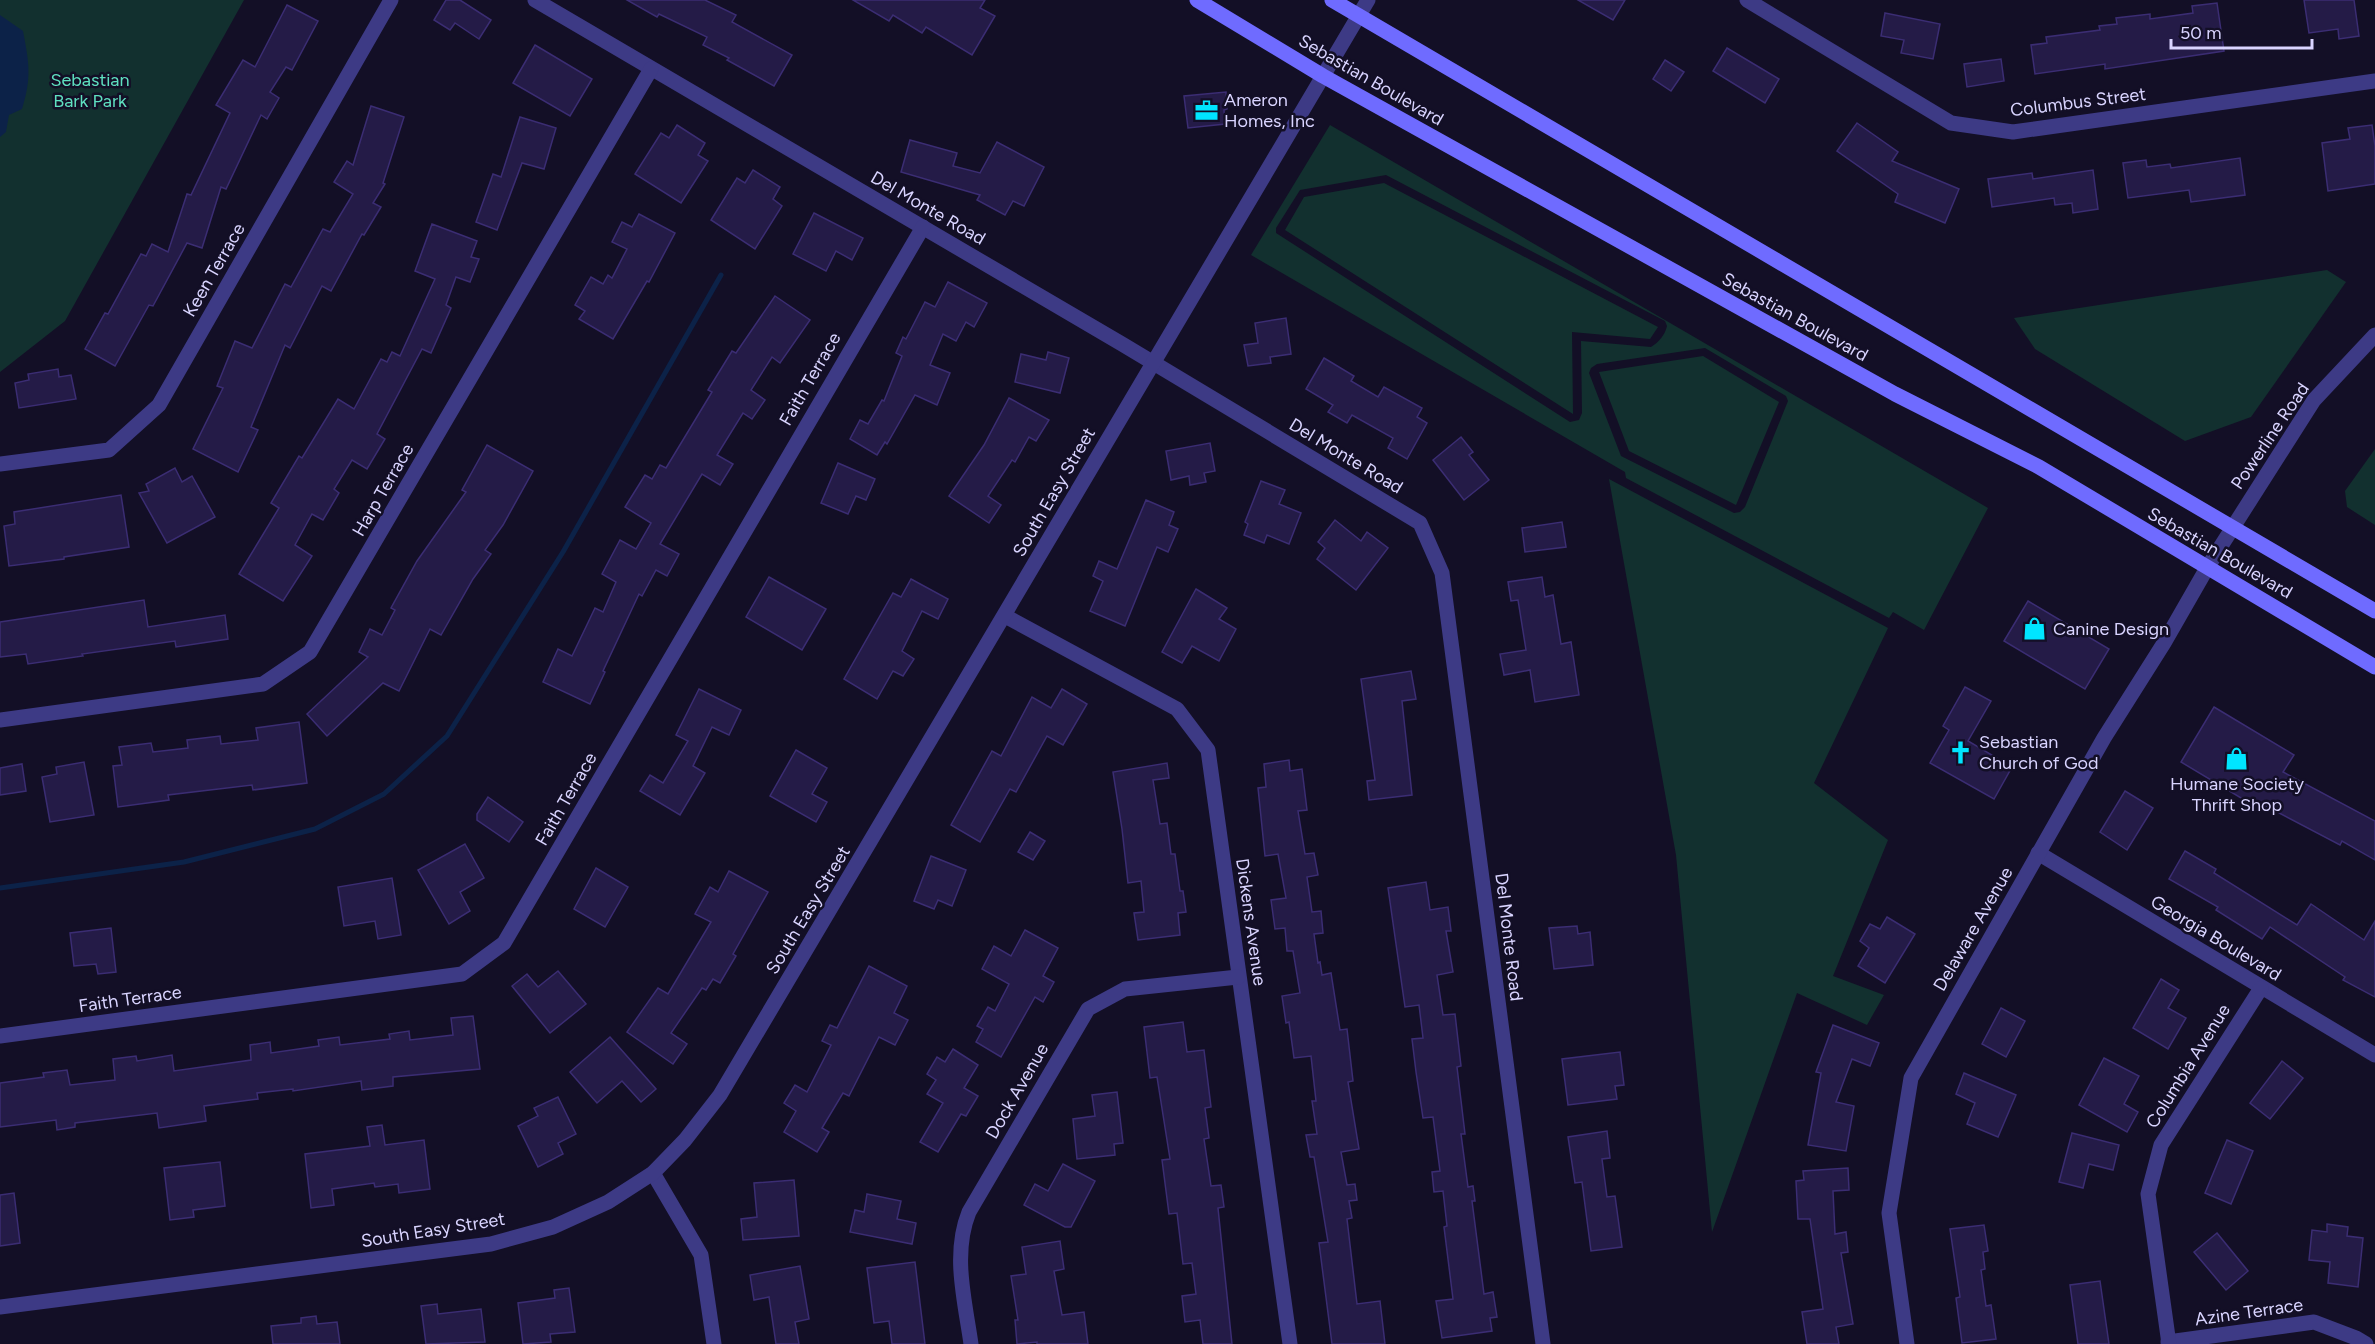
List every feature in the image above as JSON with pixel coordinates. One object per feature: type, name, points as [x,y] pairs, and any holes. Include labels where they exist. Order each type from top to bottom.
[{"type":"main road","name":"Sebastian Boulevard","points":[[1197,0],[1323,76],[1894,394],[2038,467],[2375,667]]},
{"type":"main road","name":"Sebastian Boulevard","points":[[1332,0],[2375,612]]},
{"type":"street","name":"Keen Terrace","points":[[0,464],[109,450],[159,405],[391,0]]},
{"type":"street","name":"Del Monte Road","points":[[535,0],[1152,362],[1420,523],[1442,573],[1543,1344]]},
{"type":"street","name":"South Easy Street","points":[[0,1307],[491,1244],[553,1227],[608,1202],[653,1173],[685,1140],[720,1095],[1368,0]]},
{"type":"street","name":"Columbus Street","points":[[1747,0],[1951,123],[2013,132],[2375,81]]},
{"type":"street","name":"Harp Terrace","points":[[0,720],[263,684],[310,652],[651,69]]},
{"type":"street","name":"Faith Terrace","points":[[0,1036],[462,974],[504,944],[923,227]]},
{"type":"street","name":"Powerline Road","points":[[2207,568],[2314,400],[2375,335]]},
{"type":"street","name":"Delaware Avenue","points":[[1907,1344],[1890,1213],[1911,1078],[2104,738],[2164,643],[2207,568]]},
{"type":"street","name":"Dickens Avenue","points":[[1005,616],[1177,709],[1208,750],[1290,1344]]},
{"type":"street","name":"Georgia Boulevard","points":[[2038,854],[2375,1055]]},
{"type":"street","name":"Dock Avenue","points":[[971,1344],[960,1265],[962,1228],[969,1212],[1088,1009],[1125,989],[1238,977]]},
{"type":"street","name":"Columbia Avenue","points":[[2169,1343],[2148,1194],[2161,1145],[2260,988]]},
{"type":"street","points":[[653,1173],[701,1256],[714,1344]]},
{"type":"street","name":"Azine Terrace","points":[[2169,1343],[2314,1322],[2366,1344]]},
{"type":"green space","name":"Sebastian Bark Park","points":[[0,0],[244,0],[65,321],[0,372]]},
{"type":"green space","points":[[1330,125],[1988,508],[1924,630],[1893,612],[1889,618],[1626,478],[1625,472],[1251,255]],"holes":[[[1386,175],[1665,321],[1667,326],[1663,335],[1651,347],[1581,341],[1582,413],[1579,420],[1570,422],[1276,233],[1276,228],[1300,190]],[[1705,348],[1786,396],[1788,401],[1745,507],[1740,512],[1734,513],[1621,456],[1589,373],[1591,368],[1597,364]]]},
{"type":"green space","points":[[1384,183],[1658,327],[1650,339],[1572,332],[1573,414],[1285,230],[1304,197]]},
{"type":"green space","points":[[2327,270],[2346,282],[2251,417],[2185,441],[2035,349],[2014,318]]},
{"type":"green space","points":[[1703,356],[1779,402],[1736,505],[1629,451],[1599,372]]},
{"type":"green space","points":[[2375,449],[2375,525],[2347,507],[2345,491]]},
{"type":"green space","points":[[1609,479],[1888,628],[1814,783],[1888,840],[1833,976],[1884,995],[1867,1025],[1797,993],[1712,1232],[1676,855]]},
{"type":"water","points":[[0,15],[23,31],[28,70],[22,109],[9,115],[6,132],[0,137]]},
{"type":"building","points":[[446,0],[460,0],[491,20],[479,39],[455,23],[450,30],[434,20]]},
{"type":"building","points":[[627,0],[705,0],[736,15],[732,22],[792,55],[774,86],[703,45],[707,37],[659,14],[657,17]]},
{"type":"building","points":[[853,0],[985,0],[980,8],[995,16],[972,55],[926,27],[922,33],[893,15],[889,21]]},
{"type":"building","points":[[1578,0],[1625,0],[1613,20]]},
{"type":"building","points":[[2304,0],[2354,0],[2359,36],[2339,39],[2338,29],[2309,33]]},
{"type":"building","points":[[2217,3],[2224,51],[2105,69],[2105,64],[2035,74],[2031,45],[2047,43],[2046,37],[2100,30],[2099,26],[2117,24],[2116,18],[2150,14],[2150,19],[2193,13],[2192,6]]},
{"type":"building","points":[[287,5],[318,21],[292,70],[286,67],[270,92],[279,98],[267,119],[261,115],[226,189],[221,187],[202,248],[187,243],[153,306],[149,305],[115,366],[85,349],[105,313],[108,314],[141,254],[146,256],[152,244],[168,252],[187,194],[191,195],[230,113],[216,105],[243,60],[255,67]]},
{"type":"building","points":[[1885,13],[1940,24],[1933,59],[1901,53],[1904,40],[1881,36]]},
{"type":"building","points":[[535,45],[592,79],[570,116],[513,83]]},
{"type":"building","points":[[1727,48],[1779,79],[1765,103],[1713,71]]},
{"type":"building","points":[[2001,59],[2004,81],[1967,87],[1964,64]]},
{"type":"building","points":[[1665,60],[1684,72],[1671,91],[1653,79]]},
{"type":"building","points":[[1226,92],[1225,124],[1188,128],[1184,96]]},
{"type":"building","points":[[371,106],[404,117],[383,183],[385,184],[373,203],[381,207],[364,235],[362,234],[331,291],[322,286],[290,348],[285,345],[251,427],[258,430],[238,472],[193,449],[223,388],[217,386],[235,341],[252,348],[285,284],[291,287],[323,229],[330,232],[353,194],[334,182],[347,161],[353,165]]},
{"type":"building","points":[[520,117],[556,128],[544,169],[522,163],[497,230],[476,222],[493,174],[501,177]]},
{"type":"building","points":[[1857,123],[1898,152],[1892,161],[1959,189],[1945,223],[1895,202],[1898,194],[1837,151]]},
{"type":"building","points":[[677,125],[705,143],[698,155],[708,161],[681,203],[635,174],[661,133],[669,138]]},
{"type":"building","points":[[2372,125],[2375,146],[2375,184],[2328,191],[2322,143],[2350,139],[2348,128]]},
{"type":"building","points":[[910,140],[957,153],[953,166],[980,173],[997,142],[1044,167],[1024,206],[1013,201],[1005,215],[977,200],[980,195],[901,172]]},
{"type":"building","points":[[2240,158],[2245,195],[2191,202],[2189,190],[2128,198],[2123,163],[2146,160],[2147,167],[2170,164],[2171,168]]},
{"type":"building","points":[[753,170],[780,187],[773,199],[782,206],[755,249],[711,220],[737,178],[745,183]]},
{"type":"building","points":[[2093,170],[2098,209],[2073,213],[2072,203],[2055,205],[2054,198],[1992,207],[1988,179],[2032,173],[2033,179]]},
{"type":"building","points":[[814,213],[863,238],[852,260],[836,251],[826,271],[793,254]]},
{"type":"building","points":[[639,214],[675,233],[649,282],[647,281],[613,339],[579,319],[585,311],[575,305],[591,277],[603,284],[608,275],[612,278],[627,249],[612,242],[622,222],[632,227]]},
{"type":"building","points":[[432,224],[477,241],[471,257],[479,259],[470,282],[456,277],[446,305],[451,308],[431,353],[422,349],[377,434],[385,439],[367,469],[352,460],[334,489],[339,493],[323,520],[312,514],[295,545],[312,556],[283,601],[239,574],[279,508],[271,503],[299,456],[302,458],[338,399],[354,409],[381,359],[387,362],[392,352],[400,356],[435,279],[415,271]]},
{"type":"building","points":[[948,282],[987,303],[974,327],[966,322],[956,341],[943,334],[930,365],[950,373],[937,405],[915,395],[887,444],[885,442],[877,455],[850,439],[860,420],[868,424],[882,400],[884,401],[902,356],[896,353],[903,337],[906,339],[925,302],[935,307]]},
{"type":"building","points":[[775,296],[810,320],[780,363],[772,357],[751,390],[765,400],[752,419],[743,413],[717,455],[733,464],[720,485],[702,474],[660,544],[679,554],[667,576],[656,570],[642,596],[639,594],[590,704],[543,682],[558,649],[572,656],[595,608],[603,612],[616,582],[602,574],[620,540],[636,549],[651,523],[625,507],[645,475],[652,479],[660,465],[666,468],[712,392],[708,390],[732,351],[736,353]]},
{"type":"building","points":[[1286,318],[1291,354],[1270,357],[1271,363],[1248,366],[1244,345],[1258,343],[1255,323]]},
{"type":"building","points":[[1048,352],[1069,358],[1060,393],[1015,382],[1021,354],[1046,360]]},
{"type":"building","points":[[1324,358],[1354,376],[1351,381],[1378,397],[1384,387],[1422,408],[1417,417],[1427,423],[1407,459],[1388,448],[1393,438],[1352,415],[1347,423],[1328,412],[1333,405],[1306,389]]},
{"type":"building","points":[[58,369],[59,377],[71,375],[76,399],[19,408],[15,383],[29,380],[28,374]]},
{"type":"building","points":[[1009,398],[1049,420],[1036,441],[1029,437],[1015,462],[1012,460],[988,496],[1001,505],[989,523],[949,496],[984,445]]},
{"type":"building","points":[[1461,437],[1473,452],[1469,455],[1489,480],[1464,500],[1433,460]]},
{"type":"building","points":[[1210,443],[1215,471],[1204,473],[1206,482],[1190,485],[1189,476],[1171,480],[1166,451]]},
{"type":"building","points":[[487,445],[533,471],[503,525],[485,550],[491,554],[473,579],[441,635],[430,629],[399,691],[383,683],[327,736],[307,714],[368,657],[359,652],[370,629],[382,635],[395,610],[391,608],[417,561],[466,492],[462,490]]},
{"type":"building","points":[[838,463],[875,479],[866,500],[856,496],[848,514],[821,503]]},
{"type":"building","points":[[175,468],[182,482],[192,476],[215,517],[167,543],[139,493],[149,491],[146,484]]},
{"type":"building","points":[[1261,481],[1285,490],[1279,504],[1301,513],[1289,544],[1267,535],[1264,543],[1244,535],[1248,524],[1245,522]]},
{"type":"building","points":[[121,495],[129,547],[9,566],[4,526],[15,524],[14,512]]},
{"type":"building","points":[[1146,500],[1174,512],[1169,525],[1178,529],[1168,552],[1157,547],[1125,626],[1090,611],[1103,581],[1093,576],[1099,561],[1117,569]]},
{"type":"building","points":[[1335,520],[1361,541],[1367,532],[1388,548],[1356,590],[1317,559],[1325,548],[1318,542]]},
{"type":"building","points":[[1562,522],[1566,547],[1525,552],[1522,528]]},
{"type":"building","points":[[769,577],[826,609],[802,650],[746,617]]},
{"type":"building","points":[[1542,577],[1545,597],[1553,595],[1561,644],[1571,642],[1579,695],[1535,702],[1530,670],[1504,675],[1500,654],[1526,650],[1518,600],[1511,601],[1508,582]]},
{"type":"building","points":[[911,579],[948,599],[938,619],[922,611],[902,651],[914,659],[903,676],[893,671],[877,699],[844,679],[893,593],[901,597]]},
{"type":"building","points":[[1196,589],[1227,608],[1219,619],[1236,629],[1219,661],[1192,646],[1182,663],[1162,652]]},
{"type":"building","points":[[144,600],[148,627],[225,615],[228,639],[176,647],[175,641],[28,664],[26,654],[0,657],[0,622]]},
{"type":"building","points":[[2028,601],[2109,649],[2085,689],[2004,641]]},
{"type":"building","points":[[1411,671],[1416,699],[1402,701],[1412,795],[1369,800],[1367,781],[1375,780],[1361,679]]},
{"type":"building","name":"Sebastian Church of God","points":[[1965,687],[1991,701],[1968,741],[2012,767],[1994,799],[1930,763],[1949,730],[1943,726]]},
{"type":"building","points":[[699,689],[741,710],[729,735],[712,727],[693,766],[705,773],[680,815],[640,791],[650,775],[663,783],[688,741],[676,735]]},
{"type":"building","points":[[1062,689],[1087,704],[1063,745],[1047,736],[1016,792],[1010,789],[980,842],[951,825],[992,751],[1001,756],[1032,697],[1051,708]]},
{"type":"building","points":[[2214,707],[2294,755],[2283,772],[2375,821],[2375,860],[2342,841],[2340,845],[2264,805],[2261,810],[2181,762]]},
{"type":"building","points":[[299,722],[307,783],[253,790],[252,785],[168,795],[169,800],[118,807],[113,766],[122,765],[119,747],[151,743],[153,752],[188,748],[187,740],[220,736],[221,744],[258,740],[256,728]]},
{"type":"building","points":[[796,750],[827,768],[812,794],[827,802],[816,822],[770,796]]},
{"type":"building","points":[[1289,760],[1290,771],[1302,769],[1307,810],[1298,811],[1305,854],[1314,853],[1318,875],[1307,877],[1312,912],[1321,911],[1323,933],[1314,934],[1318,963],[1320,962],[1322,975],[1331,973],[1340,1030],[1347,1029],[1353,1081],[1348,1082],[1359,1149],[1341,1152],[1347,1185],[1355,1184],[1357,1200],[1349,1201],[1352,1218],[1347,1219],[1357,1304],[1380,1301],[1385,1344],[1332,1344],[1319,1243],[1328,1242],[1314,1157],[1310,1157],[1306,1135],[1317,1134],[1312,1101],[1316,1101],[1311,1056],[1294,1058],[1289,1022],[1286,1023],[1282,996],[1300,993],[1293,951],[1287,951],[1285,928],[1275,929],[1271,900],[1286,898],[1278,854],[1265,856],[1258,788],[1266,787],[1264,764]]},
{"type":"building","points":[[84,762],[94,815],[50,822],[42,777],[57,774],[56,767]]},
{"type":"building","points":[[1167,763],[1169,778],[1153,780],[1160,824],[1167,823],[1171,854],[1175,854],[1180,891],[1183,891],[1186,912],[1178,913],[1180,935],[1138,940],[1134,913],[1144,912],[1141,881],[1128,883],[1113,772]]},
{"type":"building","points":[[22,764],[26,791],[0,795],[0,768]]},
{"type":"building","points":[[2125,791],[2153,808],[2127,850],[2100,832]]},
{"type":"building","points":[[488,797],[523,822],[509,842],[477,820],[477,814]]},
{"type":"building","points":[[1030,832],[1045,841],[1033,860],[1018,852]]},
{"type":"building","points":[[465,844],[484,878],[460,892],[470,911],[449,924],[418,870]]},
{"type":"building","points":[[2185,851],[2216,869],[2214,873],[2297,925],[2311,904],[2364,940],[2375,921],[2375,997],[2343,980],[2345,977],[2270,927],[2262,939],[2216,910],[2218,907],[2169,879]]},
{"type":"building","points":[[931,856],[966,870],[952,906],[938,900],[934,909],[914,901]]},
{"type":"building","points":[[596,868],[628,887],[605,927],[574,909]]},
{"type":"building","points":[[729,871],[768,892],[733,954],[736,956],[720,983],[713,979],[706,990],[702,988],[671,1033],[687,1044],[673,1064],[627,1032],[658,988],[668,994],[711,922],[695,914],[710,887],[718,892]]},
{"type":"building","points":[[392,878],[401,935],[378,939],[375,921],[344,926],[338,887]]},
{"type":"building","points":[[1426,882],[1430,910],[1448,907],[1451,931],[1446,931],[1453,972],[1437,975],[1443,1015],[1455,1014],[1461,1066],[1457,1067],[1465,1134],[1461,1134],[1468,1187],[1473,1186],[1475,1201],[1472,1201],[1484,1294],[1493,1292],[1497,1317],[1490,1318],[1492,1331],[1442,1338],[1436,1301],[1453,1299],[1444,1227],[1447,1226],[1443,1191],[1434,1192],[1432,1172],[1440,1171],[1433,1117],[1423,1118],[1416,1072],[1412,1039],[1423,1038],[1419,1005],[1405,1007],[1388,888]]},
{"type":"building","points":[[1887,917],[1915,934],[1885,983],[1858,966],[1869,948],[1860,941],[1870,924],[1880,929]]},
{"type":"building","points":[[1577,926],[1578,934],[1590,932],[1593,965],[1554,969],[1549,928]]},
{"type":"building","points":[[111,928],[116,972],[98,974],[96,964],[74,966],[70,933]]},
{"type":"building","points":[[1025,930],[1058,948],[1043,976],[1054,982],[1043,1002],[1035,997],[1001,1057],[976,1042],[983,1029],[977,1026],[988,1007],[995,1011],[1009,984],[982,969],[994,946],[1011,956]]},
{"type":"building","points":[[869,966],[907,986],[894,1013],[908,1020],[895,1045],[879,1037],[849,1096],[843,1093],[822,1128],[829,1132],[817,1152],[784,1132],[796,1111],[784,1103],[795,1085],[807,1092],[831,1045],[822,1041],[830,1025],[837,1028]]},
{"type":"building","points":[[558,971],[586,1004],[550,1033],[512,986],[527,974],[538,987]]},
{"type":"building","points":[[2161,979],[2179,990],[2168,1008],[2186,1018],[2168,1049],[2133,1028]]},
{"type":"building","points":[[2001,1008],[2025,1021],[2006,1057],[1982,1044]]},
{"type":"building","points":[[473,1016],[480,1069],[393,1077],[393,1086],[362,1090],[361,1081],[293,1091],[293,1089],[257,1093],[258,1099],[204,1106],[206,1121],[159,1128],[157,1113],[75,1123],[75,1127],[57,1130],[56,1120],[0,1127],[0,1083],[44,1077],[43,1073],[67,1070],[70,1085],[115,1080],[113,1059],[136,1056],[137,1061],[172,1055],[174,1071],[251,1060],[250,1045],[270,1042],[271,1053],[319,1046],[318,1040],[339,1037],[340,1045],[390,1039],[389,1034],[409,1031],[410,1040],[453,1035],[451,1018]]},
{"type":"building","points":[[1183,1022],[1187,1052],[1204,1050],[1211,1107],[1205,1108],[1209,1138],[1204,1139],[1211,1186],[1221,1185],[1224,1207],[1218,1208],[1232,1344],[1203,1344],[1200,1320],[1185,1322],[1182,1296],[1196,1294],[1192,1263],[1183,1264],[1177,1213],[1169,1214],[1162,1160],[1170,1159],[1157,1077],[1150,1078],[1144,1027]]},
{"type":"building","points":[[1833,1025],[1879,1043],[1870,1066],[1852,1059],[1836,1102],[1854,1106],[1846,1151],[1808,1145],[1821,1073],[1816,1072]]},
{"type":"building","points":[[610,1037],[656,1089],[641,1102],[622,1081],[597,1103],[570,1072]]},
{"type":"building","points":[[953,1049],[978,1065],[964,1088],[978,1096],[966,1116],[961,1114],[938,1152],[920,1142],[943,1103],[927,1094],[936,1080],[927,1074],[937,1057],[945,1062]]},
{"type":"building","points":[[1620,1052],[1624,1085],[1615,1086],[1617,1099],[1568,1105],[1562,1059]]},
{"type":"building","points":[[2104,1058],[2139,1076],[2124,1104],[2138,1112],[2127,1132],[2079,1105]]},
{"type":"building","points":[[2282,1061],[2303,1078],[2270,1119],[2250,1103]]},
{"type":"building","points":[[1964,1073],[2016,1095],[1998,1137],[1967,1124],[1975,1103],[1956,1094]]},
{"type":"building","points":[[1117,1092],[1123,1143],[1114,1144],[1115,1155],[1077,1159],[1073,1119],[1095,1116],[1092,1095]]},
{"type":"building","points":[[558,1097],[576,1134],[558,1143],[563,1154],[538,1167],[518,1126],[538,1116],[534,1108]]},
{"type":"building","points":[[382,1125],[385,1145],[424,1140],[430,1189],[399,1193],[398,1184],[375,1187],[374,1183],[332,1189],[334,1205],[311,1208],[305,1154],[370,1146],[367,1127]]},
{"type":"building","points":[[1607,1131],[1610,1158],[1602,1159],[1607,1197],[1615,1196],[1622,1247],[1591,1251],[1582,1182],[1575,1183],[1568,1137]]},
{"type":"building","points":[[2072,1133],[2119,1145],[2113,1170],[2089,1164],[2083,1188],[2059,1182]]},
{"type":"building","points":[[2227,1140],[2253,1151],[2231,1204],[2205,1193]]},
{"type":"building","points":[[220,1162],[225,1206],[193,1210],[194,1217],[170,1220],[164,1168]]},
{"type":"building","points":[[1063,1164],[1095,1181],[1071,1227],[1065,1227],[1024,1205],[1035,1184],[1048,1191]]},
{"type":"building","points":[[1848,1168],[1849,1190],[1833,1191],[1835,1234],[1846,1232],[1848,1252],[1841,1253],[1853,1324],[1836,1327],[1839,1344],[1807,1344],[1802,1312],[1823,1309],[1810,1219],[1798,1219],[1796,1181],[1804,1180],[1803,1171]]},
{"type":"building","points":[[794,1180],[799,1236],[743,1240],[741,1219],[757,1217],[754,1183]]},
{"type":"building","points":[[14,1193],[20,1243],[0,1246],[0,1195]]},
{"type":"building","points":[[867,1194],[901,1201],[897,1219],[916,1223],[912,1244],[850,1232],[855,1210],[864,1212]]},
{"type":"building","points":[[2327,1224],[2348,1227],[2347,1236],[2363,1238],[2358,1287],[2328,1283],[2330,1262],[2309,1260],[2312,1230],[2327,1232]]},
{"type":"building","points":[[1984,1225],[1988,1251],[1983,1252],[1985,1269],[1981,1270],[1986,1306],[1991,1305],[1996,1339],[1962,1343],[1956,1298],[1960,1297],[1950,1229]]},
{"type":"building","points":[[2217,1233],[2248,1271],[2226,1290],[2194,1252]]},
{"type":"building","points":[[1060,1241],[1064,1269],[1054,1271],[1062,1315],[1084,1312],[1088,1344],[1037,1344],[1037,1342],[1017,1344],[1015,1320],[1018,1320],[1011,1276],[1026,1274],[1022,1247]]},
{"type":"building","points":[[915,1262],[925,1344],[892,1344],[889,1321],[874,1323],[867,1268]]},
{"type":"building","points":[[800,1266],[809,1319],[795,1322],[799,1344],[776,1344],[769,1297],[754,1300],[750,1275]]},
{"type":"building","points":[[2100,1281],[2109,1344],[2078,1344],[2070,1285]]},
{"type":"building","points":[[569,1288],[575,1332],[550,1334],[551,1342],[523,1344],[518,1303],[555,1298],[554,1290]]},
{"type":"building","points":[[437,1304],[438,1314],[481,1309],[485,1342],[426,1344],[421,1306]]},
{"type":"building","points":[[316,1316],[317,1324],[337,1322],[340,1344],[273,1344],[271,1326],[301,1323],[301,1318]]},
{"type":"waterway","points":[[0,888],[184,862],[315,829],[384,794],[447,736],[563,552],[721,275]]},
{"type":"place","name":"Ameron Homes, Inc","points":[[1206,110]]},
{"type":"place","name":"Canine Design","points":[[2035,629]]},
{"type":"place","name":"Sebastian Church of God","points":[[1961,752]]},
{"type":"place","name":"Humane Society Thrift Shop","points":[[2237,758]]}]
